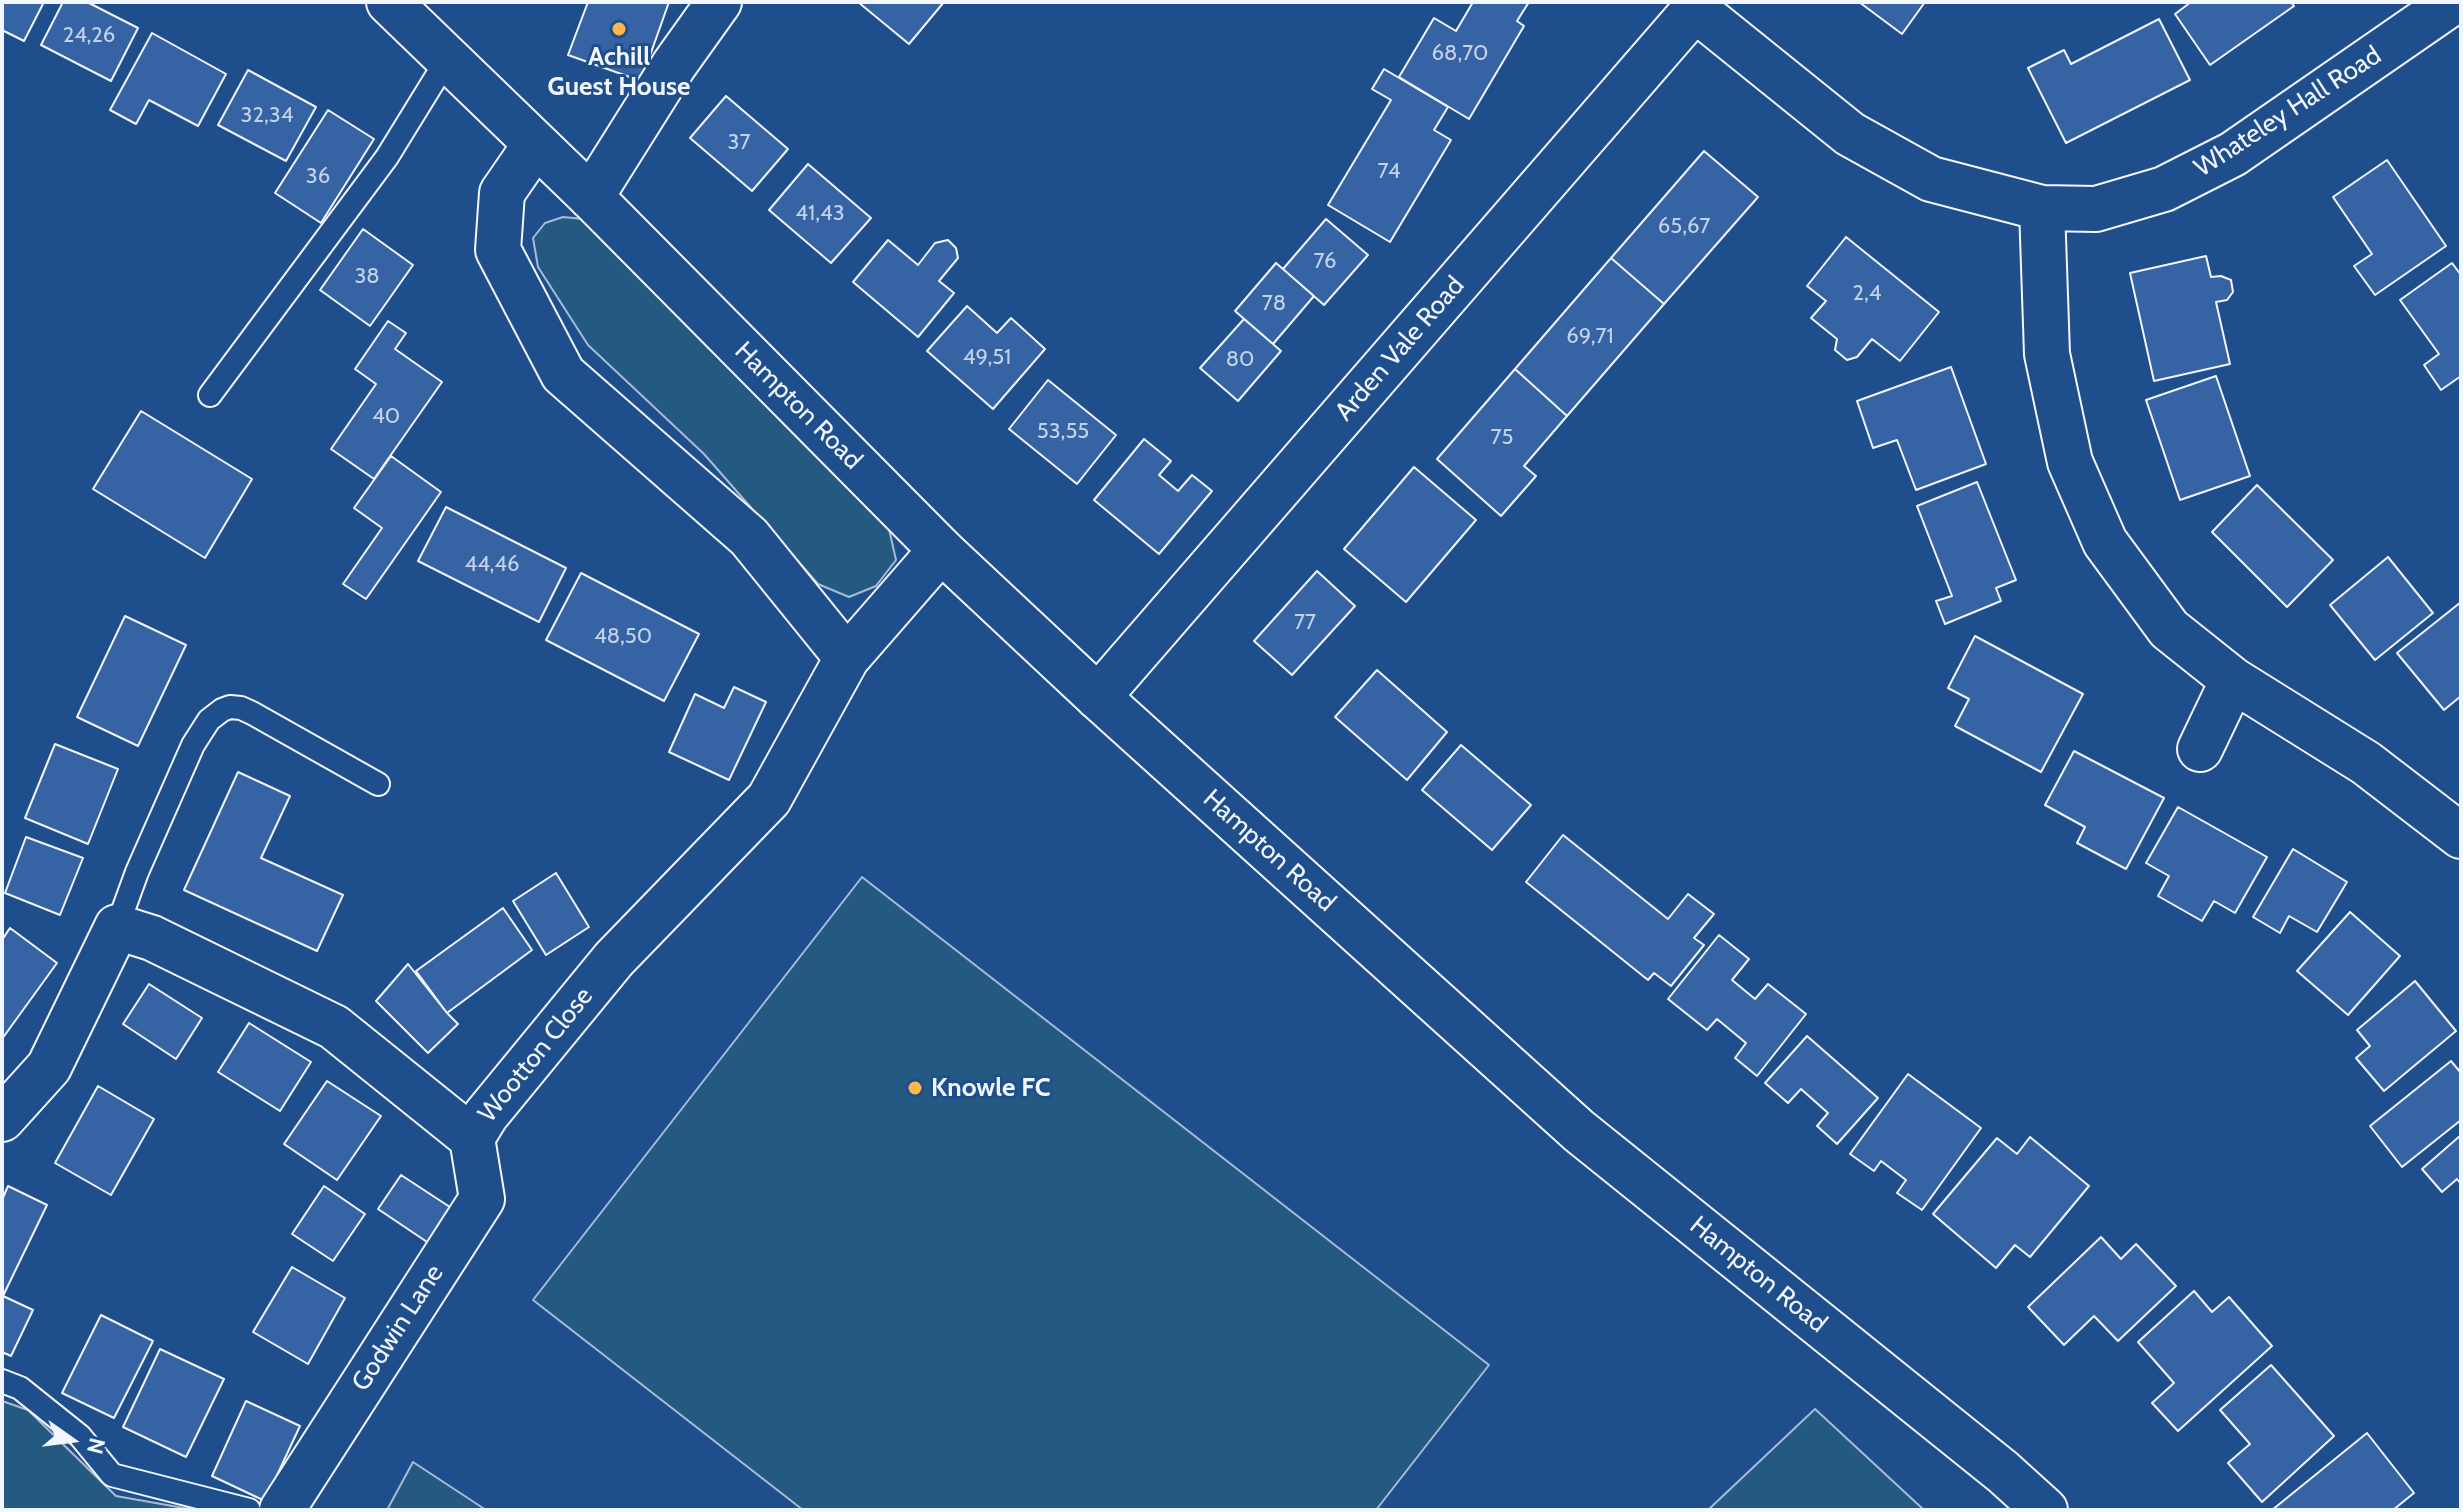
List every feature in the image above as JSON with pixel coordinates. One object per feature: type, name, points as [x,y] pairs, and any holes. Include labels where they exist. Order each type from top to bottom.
[{"type":"street","name":"Hampton Road","points":[[389,2],[591,197],[941,550],[1098,697],[1579,1131],[2003,1472],[2045,1510]]},
{"type":"street","points":[[591,197],[674,65],[719,2]]},
{"type":"street","name":"Whateley Hall Road","points":[[1698,6],[1850,134],[1931,179],[2042,208],[2096,209],[2164,189],[2233,154],[2453,2]]},
{"type":"street","name":"Arden Vale Road","points":[[1098,697],[1698,6]]},
{"type":"street","points":[[535,145],[502,193],[498,250],[563,374],[749,537],[847,658]]},
{"type":"street","points":[[2042,208],[2047,354],[2070,462],[2105,542],[2169,629],[2233,680],[2366,763],[2461,836]]},
{"type":"street","name":"Wootton Close","points":[[117,927],[152,938],[334,1027],[472,1138],[486,1115],[614,959],[769,799],[847,658],[941,550]]},
{"type":"street","points":[[2200,749],[2233,680]]},
{"type":"street","points":[[2,1119],[49,1067],[117,927]]},
{"type":"street","name":"Godwin Lane","points":[[282,1510],[482,1199],[472,1138]]},
{"type":"lane","points":[[210,395],[387,157],[448,58]]},
{"type":"lane","points":[[117,927],[137,872],[193,745],[209,720],[222,710],[241,708],[252,713],[378,784]]},
{"type":"lane","points":[[2,1381],[20,1388],[80,1436],[112,1475],[249,1510]]},
{"type":"shaded area","points":[[563,217],[584,219],[887,520],[896,560],[876,586],[849,597],[818,584],[704,454],[588,345],[538,267],[533,238],[545,223]]},
{"type":"shaded area","name":"Knowle FC","points":[[862,877],[1489,1365],[1376,1510],[803,1510],[533,1300]]},
{"type":"shaded area","points":[[2,1401],[28,1410],[116,1496],[195,1510],[2,1510]]},
{"type":"shaded area","points":[[1815,1409],[1924,1510],[1708,1510]]},
{"type":"shaded area","points":[[413,1462],[486,1510],[387,1510]]},
{"type":"building","points":[[2,2],[44,2],[24,41],[2,30]]},
{"type":"building","points":[[63,2],[87,2],[138,28],[111,81],[41,45]]},
{"type":"building","name":"Achill Guest House","points":[[588,2],[669,2],[641,81],[568,55]]},
{"type":"building","points":[[858,2],[944,2],[909,44]]},
{"type":"building","points":[[1473,2],[1529,2],[1517,21],[1524,26],[1469,119],[1399,77],[1434,18],[1456,31]]},
{"type":"building","points":[[1859,2],[1925,2],[1902,34]]},
{"type":"building","points":[[2191,2],[2291,2],[2294,6],[2210,65],[2175,14]]},
{"type":"building","points":[[2159,19],[2190,80],[2066,143],[2028,68],[2064,50],[2071,64]]},
{"type":"building","points":[[152,33],[226,74],[198,126],[149,100],[136,124],[110,110]]},
{"type":"building","points":[[1384,69],[1448,107],[1434,130],[1451,140],[1390,242],[1328,205],[1391,100],[1372,89]]},
{"type":"building","points":[[248,70],[316,107],[286,161],[218,125]]},
{"type":"building","points":[[726,96],[788,149],[752,191],[690,138]]},
{"type":"building","points":[[328,110],[374,139],[321,223],[275,193]]},
{"type":"building","points":[[1704,151],[1758,197],[1664,304],[1611,258]]},
{"type":"building","points":[[2387,160],[2446,246],[2375,295],[2354,266],[2372,254],[2333,197]]},
{"type":"building","points":[[808,164],[871,218],[831,263],[769,210]]},
{"type":"building","points":[[1326,219],[1368,255],[1324,305],[1283,269]]},
{"type":"building","points":[[363,229],[413,265],[370,326],[320,290]]},
{"type":"building","points":[[1846,237],[1939,312],[1900,361],[1872,339],[1857,357],[1847,360],[1835,350],[1837,339],[1811,318],[1826,301],[1807,286]]},
{"type":"building","points":[[888,240],[918,265],[935,243],[948,240],[956,248],[958,258],[939,281],[954,293],[918,337],[853,282]]},
{"type":"building","points":[[2206,256],[2211,277],[2221,276],[2231,280],[2233,292],[2227,300],[2216,302],[2230,364],[2154,381],[2130,273]]},
{"type":"building","points":[[1611,258],[1664,304],[1567,416],[1515,369]]},
{"type":"building","points":[[1276,263],[1314,296],[1273,344],[1235,311]]},
{"type":"building","points":[[2452,263],[2461,275],[2461,376],[2441,390],[2424,365],[2439,354],[2400,300]]},
{"type":"building","points":[[967,306],[997,333],[1011,318],[1045,349],[993,409],[927,351]]},
{"type":"building","points":[[1244,319],[1281,351],[1238,401],[1200,368]]},
{"type":"building","points":[[388,321],[406,333],[395,349],[442,382],[374,479],[331,449],[376,384],[355,369]]},
{"type":"building","points":[[1951,367],[1986,464],[1916,490],[1897,440],[1873,448],[1857,401]]},
{"type":"building","points":[[1515,369],[1567,416],[1524,466],[1536,476],[1501,516],[1437,459]]},
{"type":"building","points":[[2216,376],[2250,476],[2180,500],[2146,400]]},
{"type":"building","points":[[1048,380],[1116,435],[1077,484],[1009,429]]},
{"type":"building","points":[[141,411],[252,479],[205,558],[93,489]]},
{"type":"building","points":[[1144,439],[1171,461],[1159,475],[1178,491],[1192,475],[1212,491],[1159,554],[1094,500]]},
{"type":"building","points":[[391,456],[441,492],[366,599],[343,584],[382,528],[354,508]]},
{"type":"building","points":[[1414,467],[1476,520],[1406,602],[1344,549]]},
{"type":"building","points":[[1977,482],[2016,580],[1996,588],[2001,601],[1945,624],[1936,601],[1952,596],[1917,506]]},
{"type":"building","points":[[2257,485],[2333,560],[2287,607],[2212,532]]},
{"type":"building","points":[[446,507],[566,568],[539,622],[418,561]]},
{"type":"building","points":[[2388,557],[2433,613],[2375,660],[2330,605]]},
{"type":"building","points":[[1317,571],[1355,606],[1292,675],[1254,641]]},
{"type":"building","points":[[581,573],[699,634],[664,701],[546,640]]},
{"type":"building","points":[[2461,602],[2461,696],[2444,710],[2397,653]]},
{"type":"building","points":[[125,616],[186,645],[138,746],[77,717]]},
{"type":"building","points":[[1975,636],[2083,694],[2041,772],[1955,726],[1969,699],[1948,688]]},
{"type":"building","points":[[1377,670],[1447,732],[1407,780],[1335,717]]},
{"type":"building","points":[[734,687],[766,702],[729,780],[669,752],[695,694],[724,708]]},
{"type":"building","points":[[55,744],[118,769],[88,844],[25,818]]},
{"type":"building","points":[[1461,745],[1531,805],[1492,850],[1422,790]]},
{"type":"building","points":[[2074,751],[2164,798],[2126,869],[2077,843],[2085,827],[2045,805]]},
{"type":"building","points":[[238,772],[290,796],[261,858],[343,895],[317,951],[184,890]]},
{"type":"building","points":[[2178,807],[2267,857],[2235,913],[2214,901],[2202,921],[2158,896],[2169,876],[2146,863]]},
{"type":"building","points":[[1563,835],[1668,919],[1688,894],[1714,914],[1694,938],[1704,945],[1671,986],[1654,973],[1648,980],[1526,882]]},
{"type":"building","points":[[26,837],[83,858],[60,915],[5,893]]},
{"type":"building","points":[[2293,849],[2347,882],[2317,932],[2289,916],[2280,933],[2253,917]]},
{"type":"building","points":[[556,873],[589,927],[546,955],[513,901]]},
{"type":"building","points":[[503,908],[532,950],[447,1013],[416,971]]},
{"type":"building","points":[[2350,912],[2400,956],[2348,1015],[2297,971]]},
{"type":"building","points":[[10,928],[57,963],[2,1039],[2,940]]},
{"type":"building","points":[[1719,935],[1749,959],[1732,980],[1755,999],[1768,984],[1806,1014],[1757,1076],[1735,1058],[1746,1043],[1717,1019],[1707,1030],[1668,999]]},
{"type":"building","points":[[408,964],[458,1024],[428,1053],[376,1001]]},
{"type":"building","points":[[2415,981],[2456,1031],[2384,1091],[2356,1058],[2370,1046],[2357,1030]]},
{"type":"building","points":[[149,984],[202,1018],[176,1059],[123,1024]]},
{"type":"building","points":[[249,1023],[311,1062],[280,1111],[218,1072]]},
{"type":"building","points":[[1807,1036],[1878,1098],[1837,1144],[1817,1126],[1828,1113],[1801,1089],[1788,1103],[1765,1083]]},
{"type":"building","points":[[2451,1061],[2461,1073],[2461,1120],[2402,1167],[2370,1126]]},
{"type":"building","points":[[1908,1074],[1981,1128],[1922,1210],[1897,1193],[1906,1180],[1881,1161],[1874,1171],[1850,1154]]},
{"type":"building","points":[[327,1081],[381,1116],[337,1180],[284,1144]]},
{"type":"building","points":[[98,1086],[154,1119],[111,1195],[55,1163]]},
{"type":"building","points":[[2461,1135],[2461,1184],[2457,1179],[2442,1192],[2422,1169]]},
{"type":"building","points":[[2030,1137],[2089,1186],[2030,1257],[2015,1245],[1996,1268],[1933,1214],[1997,1138],[2017,1154]]},
{"type":"building","points":[[401,1175],[459,1213],[436,1248],[378,1209]]},
{"type":"building","points":[[8,1186],[47,1205],[3,1296],[33,1310],[11,1356],[2,1352],[2,1200]]},
{"type":"building","points":[[324,1186],[365,1214],[333,1261],[292,1234]]},
{"type":"building","points":[[2101,1237],[2121,1259],[2136,1244],[2176,1286],[2118,1341],[2094,1316],[2064,1345],[2028,1307]]},
{"type":"building","points":[[292,1267],[345,1298],[308,1364],[253,1332]]},
{"type":"building","points":[[2194,1291],[2212,1312],[2229,1297],[2272,1346],[2178,1431],[2152,1403],[2174,1383],[2138,1342]]},
{"type":"building","points":[[101,1315],[153,1341],[114,1418],[62,1393]]},
{"type":"building","points":[[160,1349],[224,1379],[186,1457],[123,1427]]},
{"type":"building","points":[[2271,1365],[2334,1436],[2262,1502],[2228,1463],[2250,1444],[2220,1410]]},
{"type":"building","points":[[246,1401],[300,1426],[265,1501],[212,1476]]},
{"type":"building","points":[[2367,1433],[2414,1493],[2393,1510],[2272,1510]]},
{"type":"place","name":"Achill Guest House","points":[[619,29]]},
{"type":"place","name":"Knowle FC","points":[[915,1088]]}]
